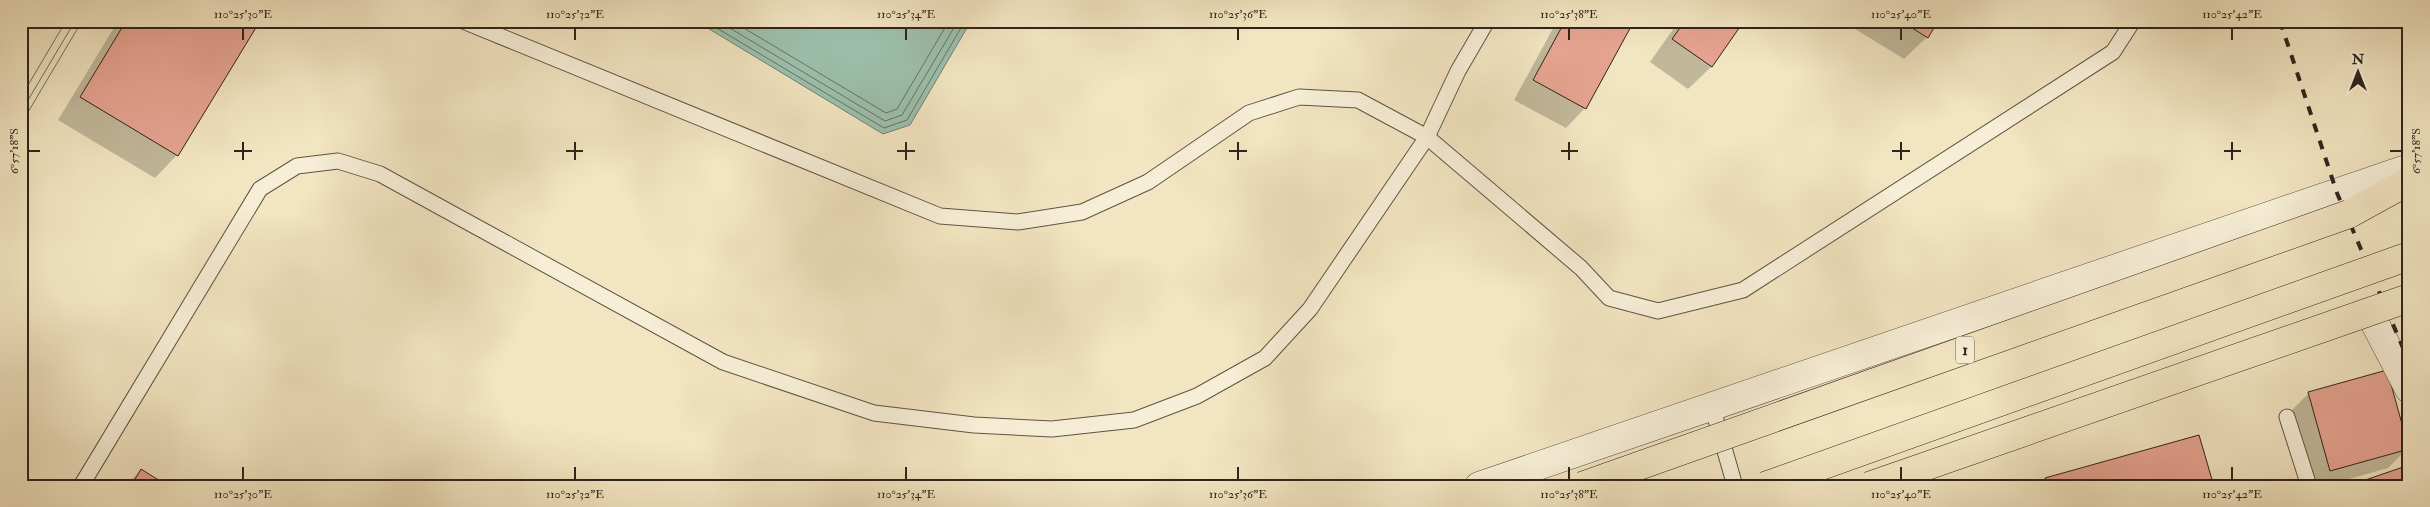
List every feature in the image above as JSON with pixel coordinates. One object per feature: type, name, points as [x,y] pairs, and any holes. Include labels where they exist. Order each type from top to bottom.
[{"type":"highway","points":[[2348,214],[2409,181]]},
{"type":"highway","name":"1","points":[[1582,486],[2409,193]]},
{"type":"highway","points":[[1765,486],[2409,256]]},
{"type":"highway","points":[[1869,486],[2409,298]]},
{"type":"street","points":[[1479,486],[2409,168]]},
{"type":"street","points":[[2369,312],[2409,389]]},
{"type":"lane","points":[[463,21],[940,216],[1018,222],[1082,212],[1148,182],[1249,114],[1299,97],[1358,100],[1426,137],[1581,268],[1608,298],[1658,311],[1743,290],[2113,52],[2133,21]]},
{"type":"lane","points":[[81,486],[260,189],[297,166],[338,161],[380,174],[723,362],[874,413],[974,425],[1052,429],[1134,420],[1197,396],[1265,358],[1310,309],[1426,137],[1458,71],[1487,21]]},
{"type":"lane","points":[[1712,406],[1735,486]]},
{"type":"lane","points":[[2287,417],[2309,486]]},
{"type":"water","points":[[696,21],[971,21],[910,125],[883,134]]},
{"type":"pier","points":[[21,21],[88,21],[21,134]]},
{"type":"building","points":[[126,21],[260,21],[178,156],[80,97]]},
{"type":"building","points":[[1565,21],[1634,21],[1586,109],[1533,80]]},
{"type":"building","points":[[1685,21],[1744,21],[1712,67],[1672,39]]},
{"type":"building","points":[[1901,21],[1938,21],[1928,38]]},
{"type":"building","points":[[2387,370],[2409,449],[2330,471],[2308,392]]},
{"type":"building","points":[[2199,435],[2213,483],[2204,486],[2047,486],[2045,478]]},
{"type":"building","points":[[2409,465],[2409,486],[2348,486]]},
{"type":"building","points":[[141,469],[168,486],[131,486]]},
{"type":"railway","points":[[2280,21],[2337,193],[2409,362]]}]
